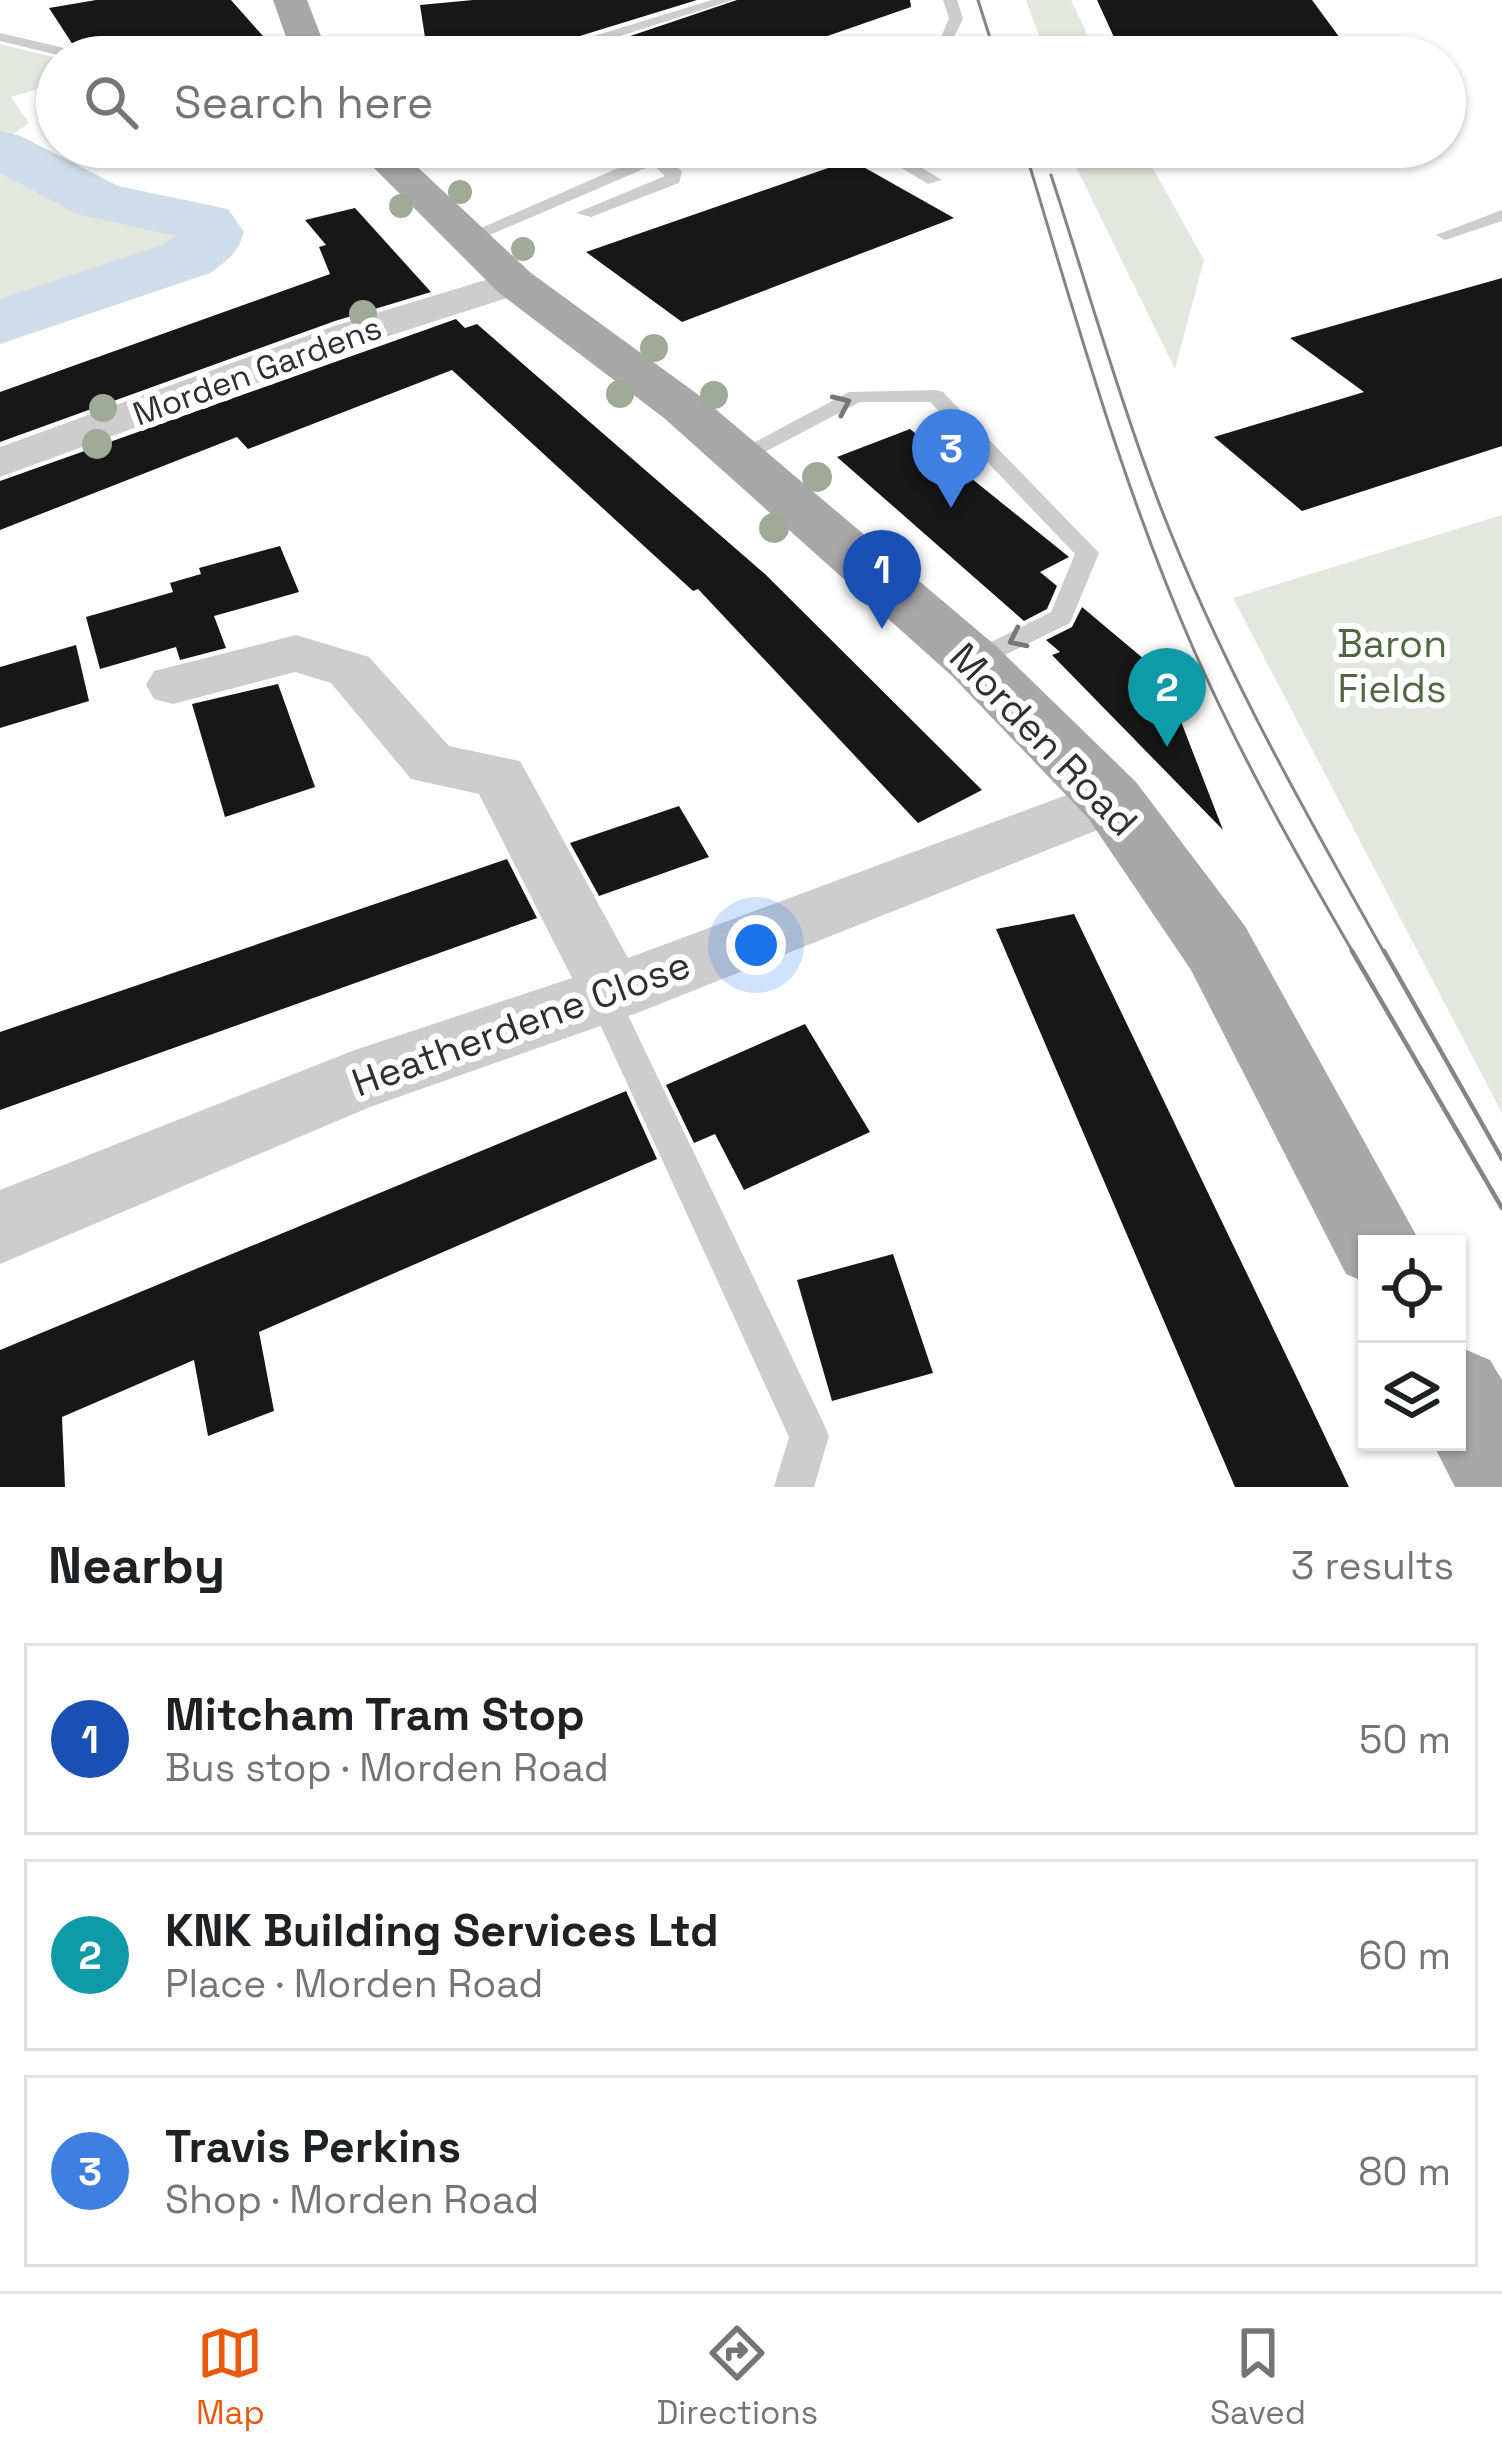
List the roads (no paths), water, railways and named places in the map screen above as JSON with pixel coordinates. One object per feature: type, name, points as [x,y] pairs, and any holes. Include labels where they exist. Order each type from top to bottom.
[{"type":"main road","points":[[290,0],[303,36]]},
{"type":"main road","name":"Morden Road","points":[[394,168],[515,283],[682,407],[974,661],[1112,800],[1218,948],[1372,1235]]},
{"type":"main road","points":[[1466,1410],[1502,1476]]},
{"type":"street","name":"Morden Gardens","points":[[0,463],[352,334],[515,283]]},
{"type":"street","points":[[173,685],[296,653],[350,670],[431,764],[499,776],[608,994]]},
{"type":"street","name":"Heatherdene Close","points":[[0,1228],[352,1082],[608,994],[1112,800]]},
{"type":"lane","points":[[609,36],[727,0]]},
{"type":"lane","points":[[948,36],[956,18],[950,0]]},
{"type":"lane","points":[[0,37],[36,45]]},
{"type":"lane","points":[[465,239],[629,168]]},
{"type":"lane","points":[[585,213],[673,179],[674,171],[669,168]]},
{"type":"lane","points":[[913,168],[934,180]]},
{"type":"lane","points":[[1445,235],[1502,215]]},
{"type":"lane","points":[[738,457],[856,396],[936,396],[1087,554],[1061,617],[974,661]]},
{"type":"lane","points":[[608,994],[808,1436],[794,1487]]},
{"type":"waterway","points":[[0,149],[36,168]]},
{"type":"waterway","points":[[0,323],[186,259],[207,245],[211,232],[205,223],[99,201],[36,168]]},
{"type":"tram line","points":[[978,0],[989,36]]},
{"type":"tram line","points":[[1030,168],[1101,400],[1167,587],[1249,765],[1354,954]]},
{"type":"tram line","points":[[1051,175],[1124,404],[1174,541],[1258,721],[1385,954]]},
{"type":"tram line","points":[[1352,951],[1502,1208]]},
{"type":"tram line","points":[[1384,951],[1502,1159]]},
{"type":"place","name":"Travis Perkins","points":[[951,508]]},
{"type":"place","name":"Mitcham Tram Stop","points":[[882,629]]},
{"type":"place","name":"KNK Building Services Ltd","points":[[1167,747]]},
{"type":"park label","name":"Baron Fields","points":[[1392,666]]}]
